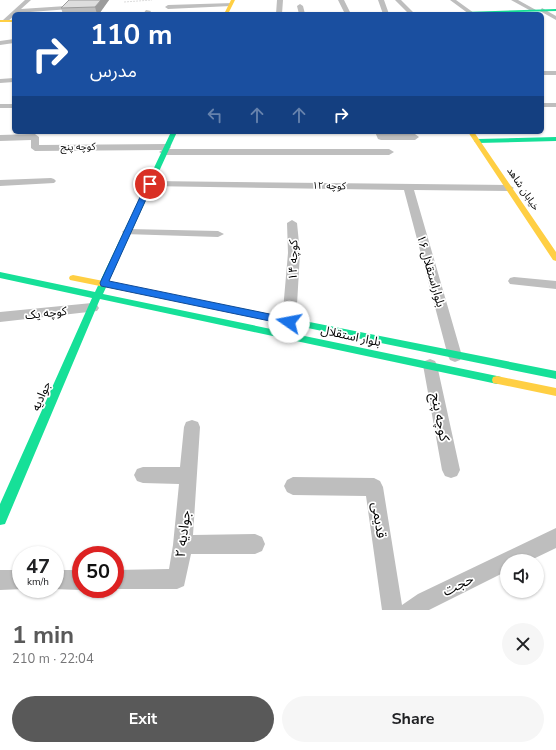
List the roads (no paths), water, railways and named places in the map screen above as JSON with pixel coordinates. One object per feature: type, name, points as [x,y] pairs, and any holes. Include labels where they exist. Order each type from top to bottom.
[{"type":"main road","points":[[227,12],[232,2]]},
{"type":"main road","points":[[525,12],[556,10]]},
{"type":"main road","name":"جوادیه","points":[[0,519],[97,296],[173,134]]},
{"type":"main road","name":"خیابان شاهد","points":[[472,134],[556,258]]},
{"type":"main road","points":[[477,141],[556,140]]},
{"type":"main road","points":[[536,227],[549,229]]},
{"type":"main road","name":"بلوار استقلال","points":[[0,275],[556,392]]},
{"type":"main road","name":"بلوار استقلال","points":[[67,276],[455,356],[556,375]]},
{"type":"street","points":[[17,11],[28,0]]},
{"type":"street","points":[[17,11],[68,8],[74,0]]},
{"type":"street","points":[[279,12],[280,0]]},
{"type":"street","points":[[341,0],[347,12]]},
{"type":"street","points":[[381,0],[385,12]]},
{"type":"street","points":[[398,0],[410,12]]},
{"type":"street","points":[[453,0],[473,12]]},
{"type":"street","points":[[514,0],[542,12]]},
{"type":"street","points":[[168,7],[232,2]]},
{"type":"street","points":[[300,2],[302,12]]},
{"type":"street","points":[[544,13],[556,18]]},
{"type":"street","points":[[0,43],[12,41]]},
{"type":"street","points":[[544,73],[556,73]]},
{"type":"street","points":[[0,81],[12,80]]},
{"type":"street","points":[[544,105],[556,105]]},
{"type":"street","points":[[0,106],[12,106]]},
{"type":"street","points":[[380,134],[381,137],[415,137]]},
{"type":"street","name":"کوچه پنج","points":[[0,138],[35,137],[35,148],[166,149]]},
{"type":"street","points":[[166,149],[389,152]]},
{"type":"street","points":[[0,183],[51,180]]},
{"type":"street","name":"کوچه ۱۲","points":[[150,184],[509,188]]},
{"type":"street","name":"بلواراستقلال ۱۶","points":[[408,186],[455,356]]},
{"type":"street","name":"کوچه ۱۴","points":[[289,322],[294,253],[292,223]]},
{"type":"street","points":[[128,232],[218,234]]},
{"type":"street","points":[[514,281],[556,286]]},
{"type":"street","name":"کوچه یک","points":[[0,317],[92,308]]},
{"type":"street","name":"کوچه پنج","points":[[430,365],[451,470]]},
{"type":"street","name":"جوادیه ۲","points":[[124,580],[177,579],[189,476],[192,427]]},
{"type":"street","points":[[143,475],[189,476]]},
{"type":"street","name":"قدیمی","points":[[293,486],[374,487],[392,610]]},
{"type":"street","name":"حجت","points":[[522,554],[556,538]]},
{"type":"street","points":[[182,545],[255,544]]},
{"type":"street","name":"حجت","points":[[422,607],[500,565]]},
{"type":"street","points":[[0,580],[12,580]]}]
